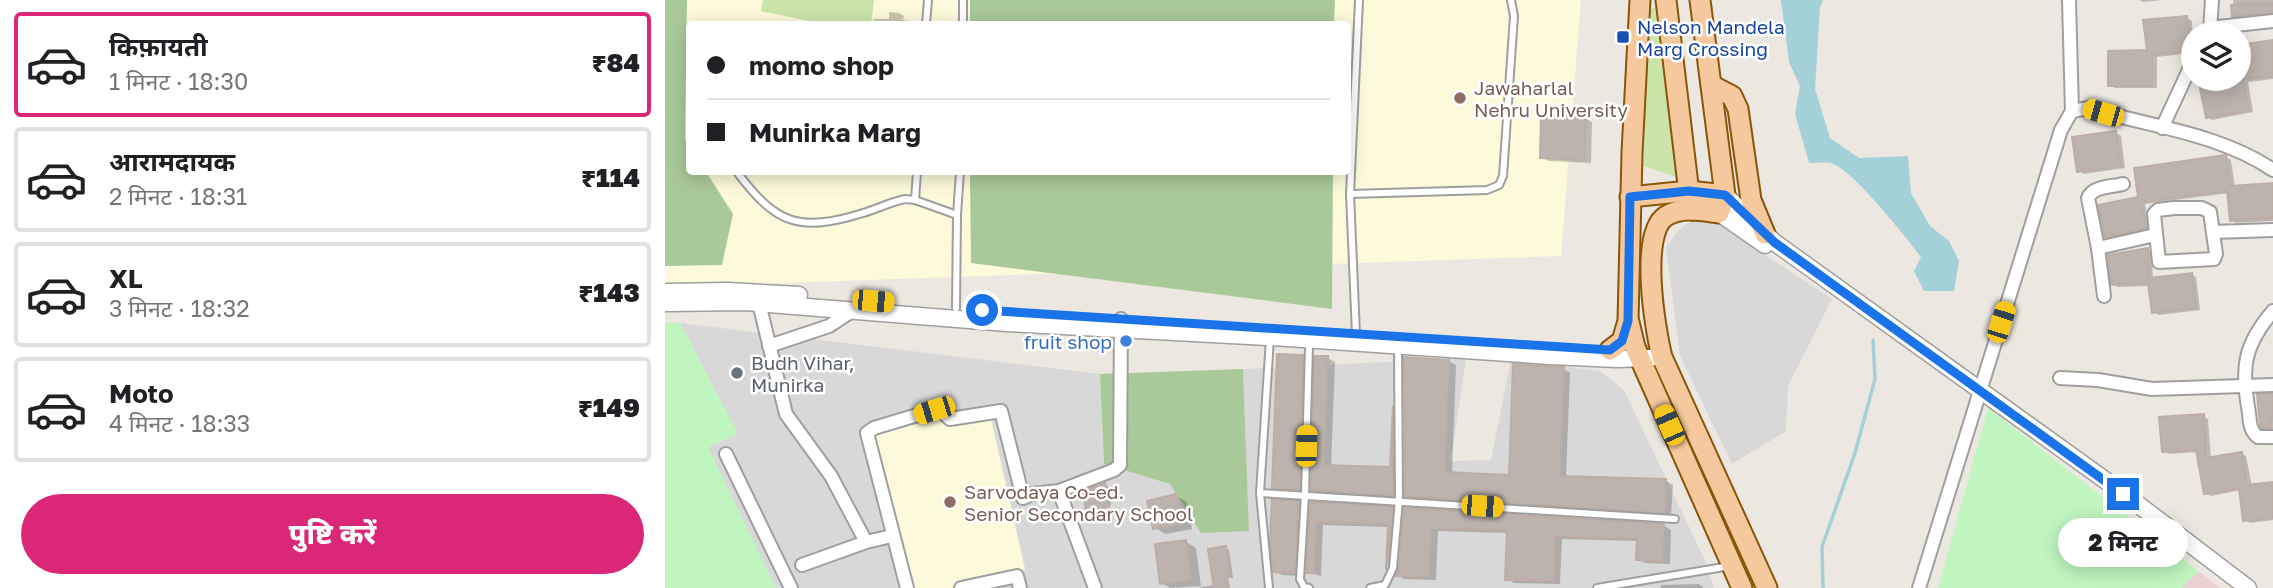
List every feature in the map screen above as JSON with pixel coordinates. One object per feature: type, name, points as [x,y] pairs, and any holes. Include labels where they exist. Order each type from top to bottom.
[{"type":"main road","points":[[1610,350],[1622,341],[1628,321],[1630,197],[1640,0]]},
{"type":"main road","points":[[1666,0],[1690,200]]},
{"type":"main road","points":[[1630,197],[1690,200],[1723,208],[1700,0]]},
{"type":"main road","points":[[1711,85],[1733,96],[1738,109],[1751,200],[1762,230]]},
{"type":"main road","points":[[1690,200],[1663,218],[1653,241],[1652,282],[1660,349],[1767,588]]},
{"type":"main road","points":[[1628,321],[1637,353],[1742,588]]},
{"type":"street","points":[[1919,588],[2061,130],[2072,111],[2070,0]]},
{"type":"street","points":[[2210,21],[2212,0]]},
{"type":"street","points":[[2251,25],[2273,21]]},
{"type":"street","points":[[2162,128],[2181,87]]},
{"type":"street","points":[[2072,111],[2088,108],[2192,134],[2258,160],[2273,170]]},
{"type":"street","points":[[2104,296],[2088,198],[2090,192],[2095,190],[2123,184]]},
{"type":"street","points":[[1723,208],[1762,230],[2237,588]]},
{"type":"street","points":[[1723,208],[1860,315],[1978,393],[2248,588]]},
{"type":"street","points":[[2206,209],[2211,215],[2213,232],[2214,259],[2159,262],[2154,214],[2158,210],[2206,209]]},
{"type":"street","points":[[2213,232],[2273,230]]},
{"type":"street","points":[[2098,248],[2155,235]]},
{"type":"street","points":[[665,292],[758,292],[895,303],[940,309],[995,322],[1121,324],[1577,357],[1660,349]]},
{"type":"street","points":[[665,303],[720,301],[956,313]]},
{"type":"street","points":[[759,303],[786,414],[831,476],[866,542]]},
{"type":"street","points":[[769,346],[829,326],[856,309]]},
{"type":"street","points":[[2273,311],[2257,329],[2249,345],[2245,387],[2252,432],[2258,438],[2273,438]]},
{"type":"street","points":[[907,588],[867,433],[874,428],[934,410],[940,410],[950,419],[1001,411],[1023,498],[1032,494],[1059,491],[1119,467],[1121,324]]},
{"type":"street","points":[[1269,333],[1356,334],[1637,353]]},
{"type":"street","points":[[2060,378],[2098,380],[2152,388],[2273,386]]},
{"type":"street","points":[[726,454],[791,588]]},
{"type":"street","points":[[1059,491],[1095,588]]},
{"type":"street","points":[[802,565],[866,542],[892,536]]},
{"type":"street","points":[[961,588],[1017,576],[1020,588]]},
{"type":"lane","points":[[926,21],[927,0]]},
{"type":"lane","points":[[963,0],[963,21]]},
{"type":"lane","points":[[1351,172],[1359,0]]},
{"type":"lane","points":[[1350,194],[1487,190],[1499,185],[1503,176],[1514,16],[1511,0]]},
{"type":"lane","points":[[740,175],[775,214],[795,221],[809,223],[843,219],[896,201],[915,200],[957,215]]},
{"type":"lane","points":[[915,200],[917,175]]},
{"type":"lane","points":[[956,313],[960,175]]},
{"type":"lane","points":[[1351,175],[1356,334]]},
{"type":"lane","points":[[1269,333],[1260,493],[1269,588]]},
{"type":"lane","points":[[1309,346],[1300,579],[1304,587],[1309,588]]},
{"type":"lane","points":[[1370,588],[1385,585],[1393,568],[1399,500],[1398,346]]},
{"type":"lane","points":[[1260,493],[1675,519]]},
{"type":"lane","points":[[1597,588],[1731,565]]},
{"type":"shaded area","name":"Jawaharlal Nehru University","points":[[665,0],[1581,0],[1561,256],[665,287]]},
{"type":"shaded area","points":[[1692,220],[1714,221],[1832,299],[1788,386],[1786,431],[1732,464],[1680,356],[1666,247],[1678,231]]},
{"type":"shaded area","points":[[680,323],[1100,374],[1104,464],[1170,484],[1249,531],[1243,369],[1466,358],[1451,461],[1491,460],[1511,360],[1600,371],[1624,390],[1707,565],[1714,588],[776,588],[707,447],[738,434]]},
{"type":"shaded area","name":"Sarvodaya Co-ed. Senior Secondary School","points":[[940,409],[942,418],[989,410],[1025,569],[956,588],[912,588],[872,432]]},
{"type":"shaded area","points":[[2198,571],[2215,584],[2220,588],[2181,588]]},
{"type":"green space","points":[[665,0],[687,0],[686,175],[708,175],[733,214],[722,265],[665,266]]},
{"type":"green space","points":[[763,0],[874,0],[871,21],[809,21],[761,11]]},
{"type":"green space","points":[[970,0],[1335,0],[1334,21],[970,21]]},
{"type":"green space","points":[[1655,8],[1676,177],[1641,165],[1649,9]]},
{"type":"green space","points":[[970,175],[1333,175],[1332,309],[971,263]]},
{"type":"green space","points":[[665,323],[680,323],[738,434],[708,447],[776,588],[665,588]]},
{"type":"green space","points":[[1243,369],[1249,531],[1201,533],[1170,484],[1104,464],[1100,374]]},
{"type":"green space","points":[[1988,408],[2198,571],[2181,588],[1938,588]]},
{"type":"water","points":[[1781,0],[1823,0],[1820,8],[1815,89],[1830,138],[1859,158],[1908,156],[1911,193],[1930,226],[1949,241],[1959,261],[1954,291],[1924,291],[1914,271],[1921,257],[1878,205],[1840,168],[1831,163],[1809,163],[1795,114],[1800,86],[1789,62]]},
{"type":"building","points":[[2273,3],[2273,12],[2232,17],[2231,5]]},
{"type":"building","points":[[2187,16],[2188,21],[2181,21],[2181,52],[2152,55],[2152,86],[2108,86],[2108,51],[2147,50],[2143,20]]},
{"type":"building","points":[[2273,40],[2273,76],[2251,78],[2251,43]]},
{"type":"building","points":[[2201,91],[2245,91],[2249,110],[2206,118]]},
{"type":"building","points":[[1541,115],[1586,116],[1584,160],[1540,158]]},
{"type":"building","points":[[2116,131],[2121,166],[2077,172],[2072,137]]},
{"type":"building","points":[[2226,155],[2231,186],[2272,183],[2273,218],[2230,221],[2227,191],[2141,202],[2146,228],[2105,237],[2098,205],[2138,197],[2134,168]]},
{"type":"building","points":[[2148,248],[2149,278],[2192,273],[2196,308],[2152,313],[2148,283],[2111,285],[2108,255]]},
{"type":"building","points":[[1277,354],[1303,355],[1299,490],[1272,488]]},
{"type":"building","points":[[1314,356],[1328,356],[1324,465],[1390,467],[1393,406],[1393,496],[1311,490]]},
{"type":"building","points":[[1404,357],[1449,360],[1445,472],[1509,475],[1513,364],[1564,367],[1560,476],[1666,479],[1665,513],[1405,496]]},
{"type":"building","points":[[2257,394],[2273,394],[2271,428],[2260,426]]},
{"type":"building","points":[[2204,414],[2206,458],[2242,452],[2247,485],[2273,482],[2273,518],[2243,521],[2239,488],[2204,494],[2196,450],[2162,452],[2159,417]]},
{"type":"building","points":[[1105,483],[1109,507],[1086,511],[1083,491]]},
{"type":"building","points":[[1176,494],[1182,523],[1153,529],[1147,501]]},
{"type":"building","points":[[1272,499],[1299,501],[1295,573],[1273,572],[1270,541]]},
{"type":"building","points":[[1310,502],[1393,507],[1386,570],[1388,524],[1316,522],[1314,573],[1306,573]]},
{"type":"building","points":[[1404,508],[1664,524],[1663,561],[1636,560],[1637,539],[1555,536],[1554,581],[1505,580],[1507,530],[1431,528],[1429,577],[1395,576],[1399,569]]},
{"type":"building","points":[[1186,540],[1191,580],[1160,584],[1155,544]]},
{"type":"building","points":[[1226,546],[1230,577],[1226,577],[1228,588],[1214,588],[1208,549]]},
{"type":"waterway","points":[[1823,588],[1822,547],[1855,453],[1875,379],[1873,340]]},
{"type":"place","name":"Nelson Mandela Marg Crossing","points":[[1623,37]]},
{"type":"place","name":"Jawaharlal Nehru University","points":[[1460,98]]},
{"type":"place","name":"fruit shop","points":[[1126,341]]},
{"type":"place","name":"Budh Vihar, Munirka","points":[[737,373]]},
{"type":"place","name":"Sarvodaya Co-ed. Senior Secondary School","points":[[950,502]]},
{"type":"route","points":[[982,310],[1610,350],[1622,341],[1628,321],[1630,197],[1689,191],[1725,195],[1774,242],[2123,494]]}]
